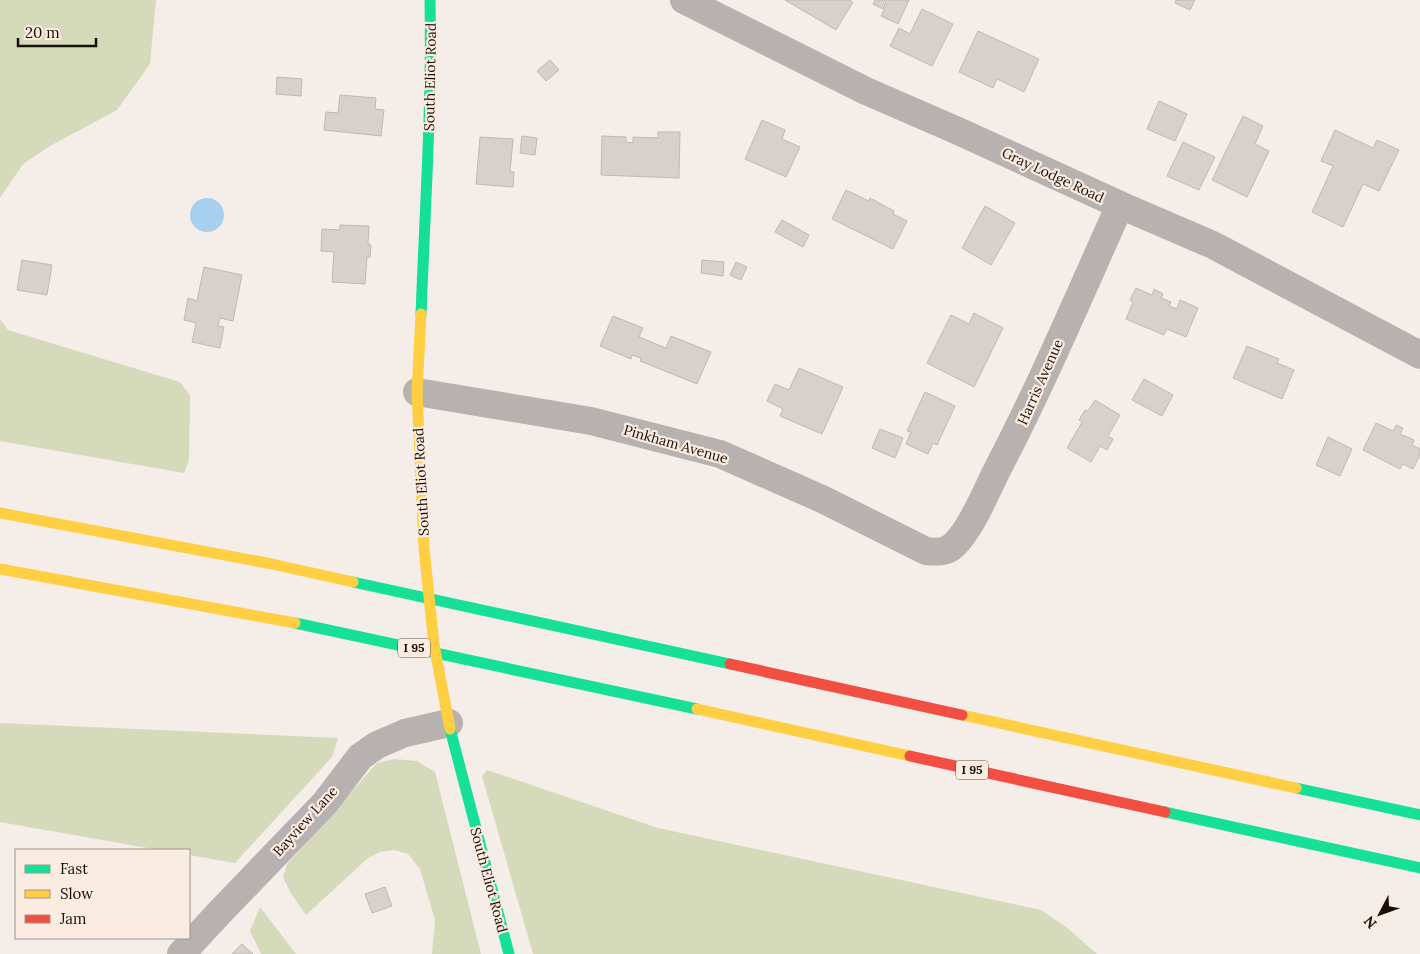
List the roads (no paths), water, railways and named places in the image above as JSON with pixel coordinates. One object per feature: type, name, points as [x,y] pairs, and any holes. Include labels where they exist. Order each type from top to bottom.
[{"type":"main road","name":"South Eliot Road","points":[[430,0],[430,120],[417,392],[424,548],[434,646],[449,723],[509,954]]},
{"type":"main road","points":[[0,512],[281,566],[1420,815]]},
{"type":"main road","name":"I 95","points":[[0,568],[261,616],[567,680],[1420,868]]},
{"type":"street","name":"Gray Lodge Road","points":[[684,0],[866,91],[1213,245],[1420,355]]},
{"type":"street","name":"Harris Avenue","points":[[947,550],[957,542],[969,525],[1018,430],[1120,205]]},
{"type":"street","name":"Pinkham Avenue","points":[[417,392],[591,421],[720,454],[822,500],[926,551],[947,550]]},
{"type":"street","name":"Bayview Lane","points":[[181,954],[325,803],[360,756],[378,745],[405,733],[449,723]]},
{"type":"water","points":[[207,198],[219,203],[224,215],[219,227],[207,232],[195,227],[190,215],[195,203]]}]
